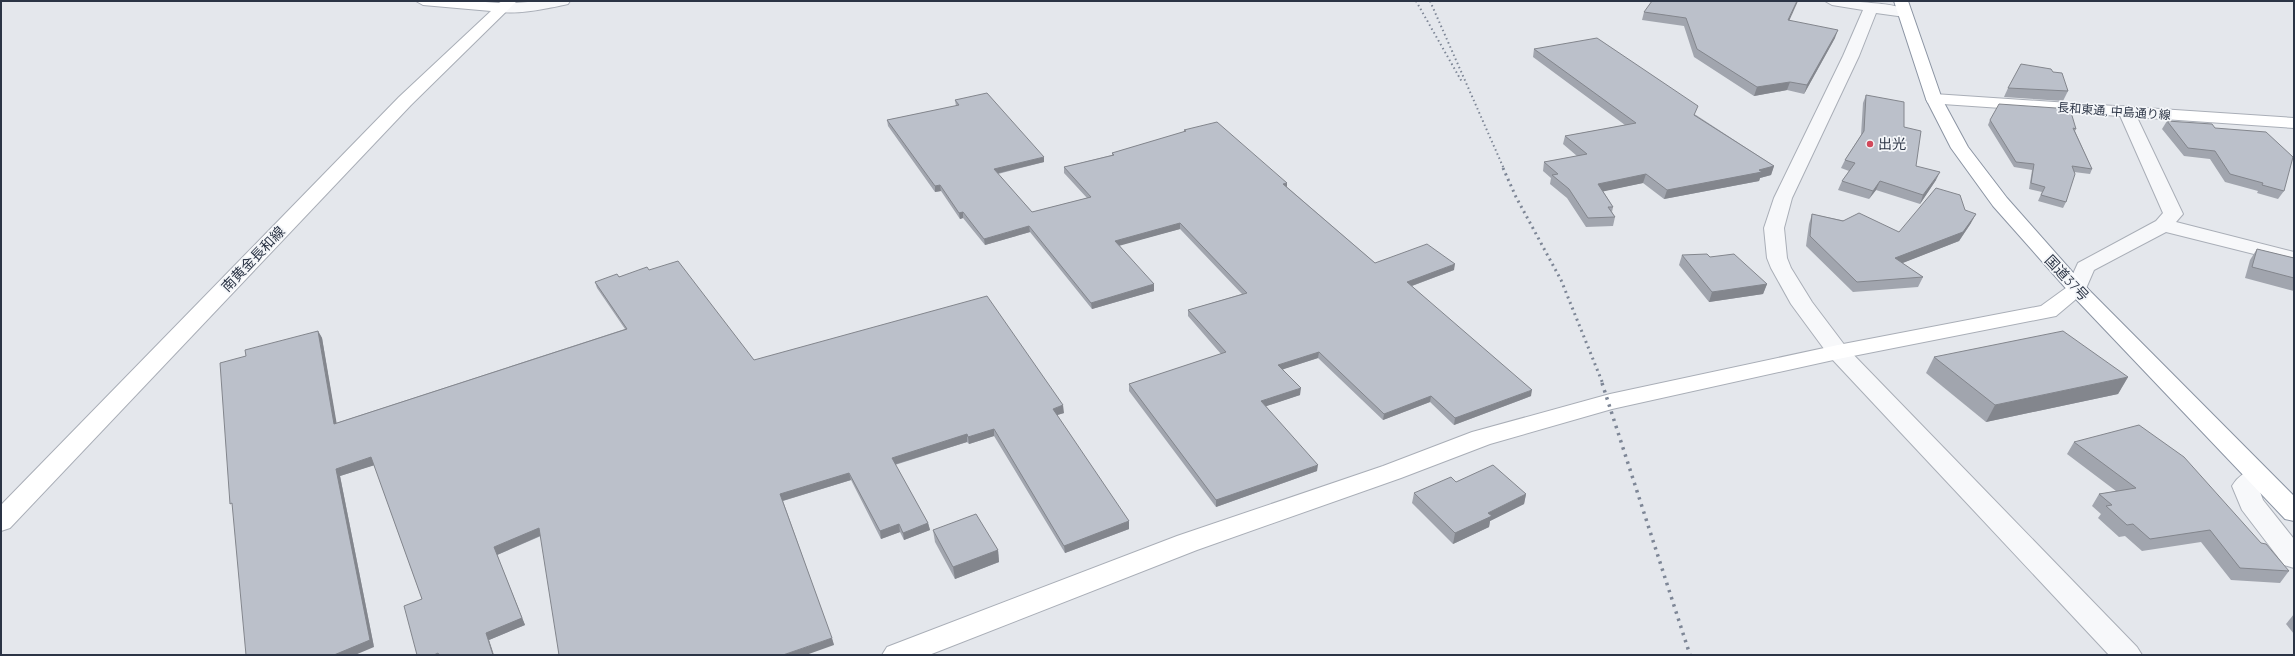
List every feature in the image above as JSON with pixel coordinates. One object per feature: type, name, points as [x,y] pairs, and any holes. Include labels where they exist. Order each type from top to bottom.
[{"type":"main road","points":[[423,1],[505,5]]},
{"type":"main road","name":"南黄金長和線","points":[[1,521],[405,101],[505,5]]},
{"type":"main road","name":"国道37号","points":[[1903,7],[1934,99],[1960,148],[2000,202],[2077,289],[2294,512]]},
{"type":"main road","name":"長和東通, 中島通り線","points":[[1934,99],[2294,123]]},
{"type":"main road","points":[[897,655],[1187,543],[1392,472],[1481,438],[1610,402],[1838,352],[2048,310],[2077,289]]},
{"type":"street","points":[[505,5],[538,6],[563,1]]},
{"type":"street","points":[[1832,1],[1871,8],[1903,7]]},
{"type":"street","points":[[1871,8],[1851,56],[1782,198],[1774,228],[1777,258],[1781,268],[1802,304],[1838,352],[2127,655]]},
{"type":"street","points":[[2077,289],[2085,267],[2163,225],[2173,214],[2142,143],[2126,111]]},
{"type":"street","points":[[2163,225],[2294,258]]},
{"type":"street","points":[[2258,476],[2245,486],[2251,503],[2294,558]]},
{"type":"building","points":[[1652,1],[1797,1],[1788,20],[1838,30],[1807,85],[1790,82],[1757,87],[1697,49],[1686,18],[1644,12]]},
{"type":"building","points":[[1597,38],[1698,106],[1694,115],[1774,166],[1759,170],[1762,172],[1667,190],[1646,174],[1598,184],[1613,207],[1608,207],[1615,217],[1588,218],[1569,189],[1552,175],[1558,174],[1544,162],[1587,154],[1565,136],[1636,123],[1534,49]]},
{"type":"building","points":[[2021,64],[2051,69],[2053,72],[2062,73],[2068,91],[2008,88]]},
{"type":"building","points":[[987,93],[1044,157],[994,169],[1032,212],[1091,197],[1064,167],[1114,155],[1112,153],[1186,131],[1184,130],[1217,122],[1287,183],[1283,184],[1375,263],[1427,244],[1455,264],[1407,282],[1532,390],[1455,418],[1431,396],[1384,414],[1319,352],[1278,365],[1301,388],[1261,401],[1318,465],[1216,500],[1129,384],[1226,352],[1188,310],[1247,293],[1180,223],[1115,241],[1154,284],[1091,303],[1029,226],[984,239],[963,212],[959,213],[940,185],[935,186],[887,120],[959,105],[955,100]]},
{"type":"building","points":[[1866,95],[1904,102],[1904,127],[1921,131],[1916,166],[1940,172],[1923,195],[1880,181],[1873,191],[1842,181],[1855,163],[1845,160],[1864,131]]},
{"type":"building","points":[[1999,104],[2070,109],[2076,129],[2073,128],[2092,169],[2072,166],[2075,174],[2066,202],[2041,195],[2045,187],[2031,183],[2034,164],[2016,162],[1990,120]]},
{"type":"building","points":[[2167,121],[2212,124],[2215,128],[2266,132],[2293,157],[2284,191],[2262,185],[2263,183],[2230,174],[2215,151],[2188,148]]},
{"type":"building","points":[[1936,188],[1960,195],[1965,210],[1976,214],[1963,232],[1895,258],[1923,277],[1857,282],[1810,236],[1812,214],[1843,221],[1859,213],[1899,232]]},
{"type":"building","points":[[2257,249],[2294,258],[2294,278],[2252,267]]},
{"type":"building","points":[[1707,254],[1710,257],[1734,254],[1767,284],[1712,292],[1682,255]]},
{"type":"building","points":[[678,261],[754,360],[987,296],[1063,405],[1053,409],[1129,521],[1064,546],[994,429],[968,437],[967,434],[892,458],[928,523],[903,533],[899,524],[880,531],[849,473],[780,494],[832,638],[783,655],[559,655],[539,528],[494,547],[522,618],[486,633],[493,655],[439,655],[438,653],[434,655],[417,655],[404,606],[422,599],[371,457],[336,469],[370,640],[334,655],[246,655],[232,503],[230,504],[220,363],[246,356],[245,350],[318,331],[334,424],[627,329],[595,282],[617,274],[619,277],[647,267],[649,270]]},
{"type":"building","points":[[2063,331],[2128,377],[1995,405],[1934,357]]},
{"type":"building","points":[[2139,425],[2184,457],[2261,543],[2266,544],[2289,571],[2240,568],[2210,530],[2150,539],[2133,524],[2127,525],[2106,506],[2112,505],[2099,494],[2136,488],[2074,442]]},
{"type":"building","points":[[1493,465],[1526,494],[1488,513],[1492,516],[1455,533],[1414,493],[1451,477],[1456,482]]},
{"type":"building","points":[[976,514],[998,550],[953,567],[933,530]]},
{"type":"railway","points":[[1416,1],[1462,82]]},
{"type":"railway","points":[[1430,1],[1504,169]]},
{"type":"railway","points":[[1503,168],[1516,197],[1561,280],[1603,384]]},
{"type":"railway","points":[[1602,383],[1690,655]]},
{"type":"place","name":"出光","points":[[1870,144]]}]
